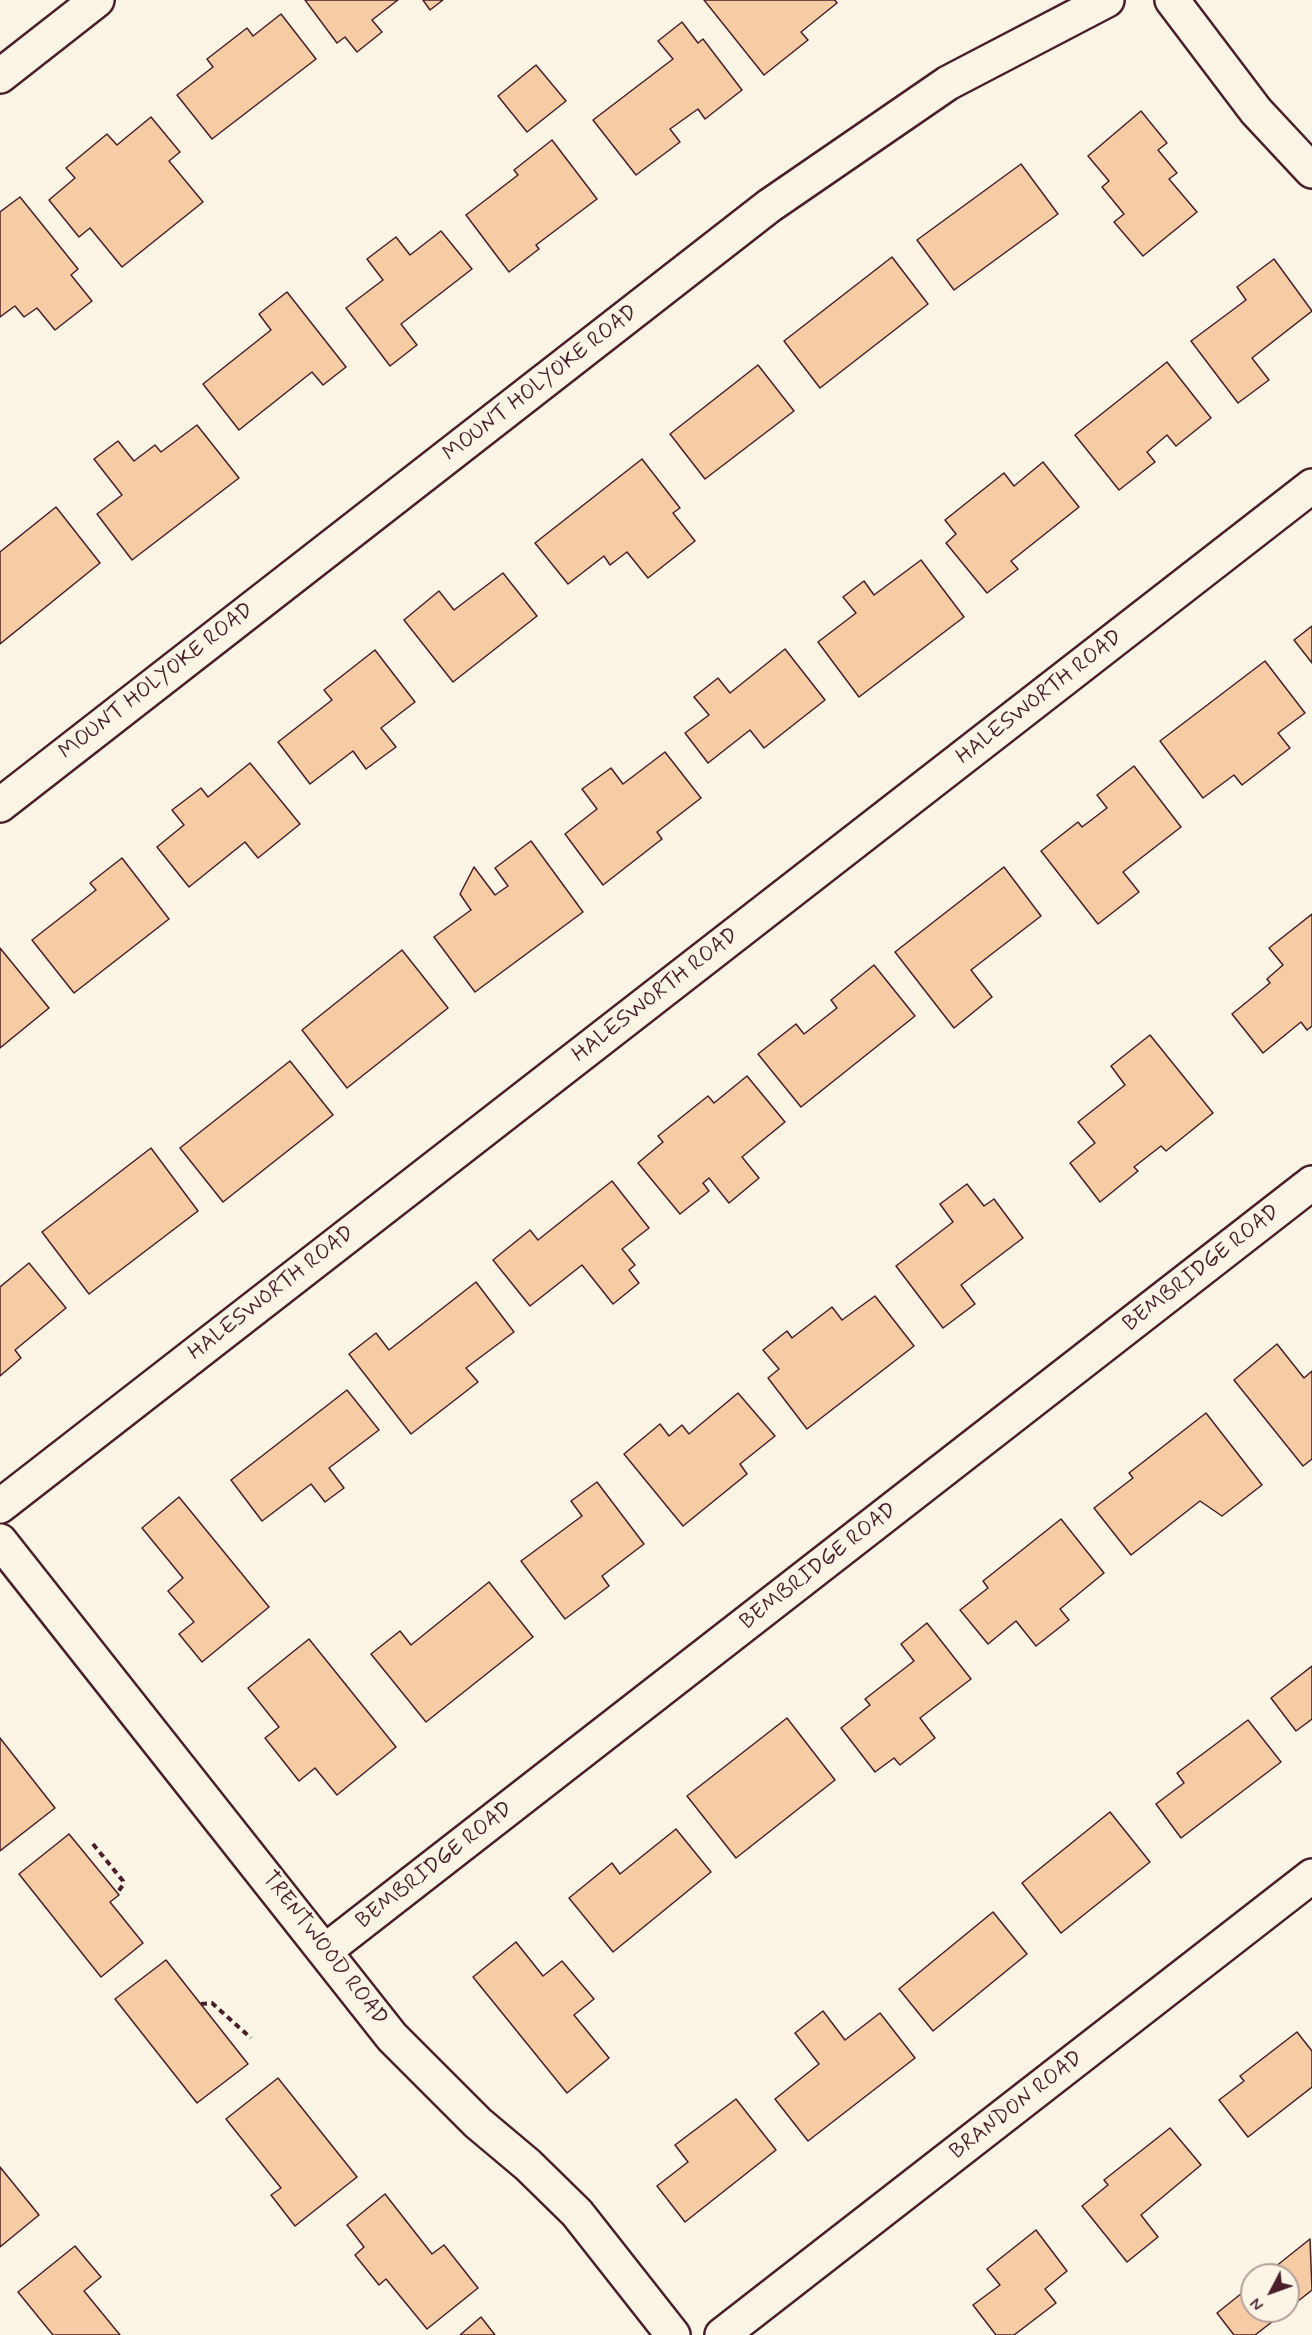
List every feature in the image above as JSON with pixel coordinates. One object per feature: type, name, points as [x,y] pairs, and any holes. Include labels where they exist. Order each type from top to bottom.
[{"type":"street","points":[[0,76],[97,0]]},
{"type":"street","name":"MOUNT HOLYOKE ROAD","points":[[0,805],[769,206],[948,82],[1107,0]]},
{"type":"street","points":[[1172,0],[1256,111],[1312,171]]},
{"type":"street","name":"HALESWORTH ROAD","points":[[0,1506],[1312,486]]},
{"type":"street","name":"BEMBRIDGE ROAD","points":[[325,1951],[1312,1183]]},
{"type":"street","name":"TRENTWOOD ROAD","points":[[0,1540],[392,2037],[478,2122],[528,2165],[577,2213],[673,2335]]},
{"type":"street","name":"BRANDON ROAD","points":[[722,2335],[1312,1876]]},
{"type":"path","points":[[93,1844],[123,1881],[117,1893]]},
{"type":"path","points":[[201,2004],[212,2004],[250,2038]]},
{"type":"building","points":[[305,0],[398,0],[372,20],[382,32],[357,52],[345,37],[337,43]]},
{"type":"building","points":[[423,0],[443,0],[430,10]]},
{"type":"building","points":[[704,0],[835,0],[837,3],[801,32],[808,40],[764,75]]},
{"type":"building","points":[[281,14],[316,59],[212,139],[177,95],[213,67],[207,59],[247,28],[253,36]]},
{"type":"building","points":[[682,22],[698,43],[703,39],[742,90],[705,119],[698,109],[670,129],[680,142],[636,175],[593,120],[673,59],[658,41]]},
{"type":"building","points":[[536,65],[566,101],[527,132],[498,96]]},
{"type":"building","points":[[1141,111],[1167,143],[1158,150],[1177,173],[1169,179],[1197,212],[1143,256],[1114,222],[1124,214],[1102,187],[1109,181],[1088,156]]},
{"type":"building","points":[[151,117],[180,152],[169,161],[203,202],[122,267],[90,228],[79,237],[49,200],[75,178],[66,168],[107,134],[117,145]]},
{"type":"building","points":[[552,140],[597,199],[536,245],[539,249],[509,272],[466,215],[518,175],[514,170]]},
{"type":"building","points":[[1021,164],[1058,214],[954,290],[917,240]]},
{"type":"building","points":[[20,197],[78,269],[71,275],[92,301],[55,330],[37,308],[24,317],[15,306],[0,317],[0,212]]},
{"type":"building","points":[[441,231],[472,269],[401,324],[417,345],[390,366],[346,308],[383,280],[367,259],[396,237],[410,255]]},
{"type":"building","points":[[892,257],[928,304],[820,388],[784,341]]},
{"type":"building","points":[[1274,259],[1312,311],[1252,358],[1269,380],[1238,403],[1191,341],[1246,300],[1237,287]]},
{"type":"building","points":[[287,292],[346,367],[323,385],[312,372],[239,430],[203,384],[271,330],[259,314]]},
{"type":"building","points":[[1167,362],[1211,418],[1176,446],[1167,435],[1147,452],[1155,462],[1119,490],[1075,435]]},
{"type":"building","points":[[758,365],[794,411],[705,479],[670,434]]},
{"type":"building","points":[[197,425],[239,478],[132,560],[97,514],[122,495],[94,459],[118,441],[134,461],[155,445],[161,452]]},
{"type":"building","points":[[642,459],[680,508],[673,513],[695,541],[648,578],[627,552],[610,565],[604,556],[568,584],[535,543]]},
{"type":"building","points":[[1043,462],[1079,507],[1011,561],[1018,569],[987,593],[946,543],[956,534],[945,520],[1004,473],[1014,486]]},
{"type":"building","points":[[56,507],[100,563],[0,644],[0,552]]},
{"type":"building","points":[[921,560],[964,617],[859,697],[818,642],[856,613],[843,597],[864,581],[874,595]]},
{"type":"building","points":[[503,573],[537,616],[453,682],[404,620],[439,591],[454,610]]},
{"type":"building","points":[[1312,626],[1312,663],[1294,640]]},
{"type":"building","points":[[785,649],[825,700],[764,748],[750,730],[708,763],[685,733],[709,715],[694,697],[718,678],[730,693]]},
{"type":"building","points":[[375,650],[415,702],[381,728],[396,747],[366,769],[353,751],[310,784],[278,742],[332,700],[324,690]]},
{"type":"building","points":[[1265,661],[1305,713],[1278,733],[1290,748],[1242,785],[1234,775],[1203,798],[1160,741]]},
{"type":"building","points":[[665,752],[701,798],[657,832],[662,839],[603,885],[565,834],[597,809],[582,789],[611,768],[623,784]]},
{"type":"building","points":[[250,763],[300,824],[258,858],[245,842],[189,887],[157,847],[184,825],[172,810],[201,788],[208,797]]},
{"type":"building","points":[[1134,766],[1181,827],[1123,872],[1139,892],[1098,924],[1041,851],[1078,822],[1082,827],[1107,808],[1097,795]]},
{"type":"building","points":[[531,841],[583,912],[475,992],[434,937],[471,910],[460,894],[474,867],[495,895],[508,886],[495,868]]},
{"type":"building","points":[[122,858],[169,919],[74,993],[32,940],[96,890],[90,883]]},
{"type":"building","points":[[1004,867],[1041,916],[971,970],[992,997],[954,1028],[895,952]]},
{"type":"building","points":[[1312,914],[1312,1026],[1307,1030],[1301,1022],[1263,1053],[1232,1014],[1270,983],[1267,979],[1283,965],[1269,948]]},
{"type":"building","points":[[0,948],[49,1008],[0,1048]]},
{"type":"building","points":[[402,950],[448,1008],[347,1088],[302,1030]]},
{"type":"building","points":[[874,965],[915,1016],[801,1107],[758,1054],[796,1024],[804,1034],[837,1008],[831,1000]]},
{"type":"building","points":[[1150,1035],[1213,1113],[1166,1151],[1161,1146],[1134,1167],[1138,1171],[1100,1202],[1070,1163],[1095,1143],[1078,1122],[1125,1085],[1111,1066]]},
{"type":"building","points":[[290,1061],[333,1115],[223,1202],[180,1148]]},
{"type":"building","points":[[747,1076],[785,1122],[742,1157],[759,1178],[729,1203],[709,1178],[703,1183],[709,1191],[680,1214],[638,1163],[663,1142],[658,1136],[708,1096],[714,1103]]},
{"type":"building","points":[[151,1148],[198,1211],[89,1294],[42,1232]]},
{"type":"building","points":[[612,1181],[649,1228],[622,1249],[635,1265],[629,1270],[639,1283],[613,1304],[582,1265],[530,1306],[493,1260],[530,1230],[538,1240]]},
{"type":"building","points":[[967,1184],[984,1206],[994,1199],[1023,1238],[961,1285],[975,1304],[943,1328],[896,1266],[953,1222],[940,1204]]},
{"type":"building","points":[[29,1263],[66,1308],[15,1350],[21,1358],[0,1376],[0,1287]]},
{"type":"building","points":[[476,1282],[514,1332],[466,1368],[478,1382],[411,1434],[349,1354],[376,1333],[389,1350]]},
{"type":"building","points":[[875,1296],[914,1346],[807,1429],[768,1378],[779,1369],[763,1350],[787,1331],[792,1338],[832,1307],[842,1320]]},
{"type":"building","points":[[1277,1344],[1304,1378],[1312,1371],[1312,1459],[1303,1466],[1234,1380]]},
{"type":"building","points":[[347,1390],[379,1430],[329,1468],[344,1488],[325,1502],[311,1484],[262,1521],[231,1480]]},
{"type":"building","points":[[738,1393],[775,1436],[740,1464],[747,1474],[683,1526],[624,1454],[660,1424],[669,1436],[682,1425],[689,1434]]},
{"type":"building","points":[[1206,1413],[1262,1485],[1222,1516],[1200,1501],[1131,1555],[1094,1508],[1133,1478],[1129,1473]]},
{"type":"building","points":[[597,1482],[644,1544],[602,1576],[609,1586],[565,1619],[521,1561],[582,1516],[571,1501]]},
{"type":"building","points":[[179,1497],[269,1607],[202,1662],[179,1634],[194,1622],[168,1591],[183,1578],[142,1528]]},
{"type":"building","points":[[1061,1519],[1104,1573],[1060,1609],[1069,1620],[1036,1646],[1016,1621],[988,1644],[960,1610],[988,1588],[983,1581]]},
{"type":"building","points":[[489,1582],[533,1637],[426,1722],[371,1654],[400,1631],[411,1645]]},
{"type":"building","points":[[927,1623],[971,1679],[920,1718],[935,1738],[900,1765],[894,1758],[875,1772],[841,1728],[870,1705],[865,1699],[914,1661],[901,1644]]},
{"type":"building","points":[[309,1639],[396,1747],[337,1795],[315,1768],[299,1781],[265,1738],[279,1727],[248,1688]]},
{"type":"building","points":[[1312,1666],[1312,1719],[1296,1731],[1271,1698]]},
{"type":"building","points":[[787,1718],[835,1780],[736,1858],[687,1796]]},
{"type":"building","points":[[1248,1720],[1281,1762],[1181,1838],[1156,1804],[1184,1783],[1177,1773]]},
{"type":"building","points":[[0,1738],[55,1808],[0,1851]]},
{"type":"building","points":[[1110,1812],[1150,1862],[1061,1933],[1022,1883]]},
{"type":"building","points":[[676,1829],[711,1872],[613,1952],[569,1898],[612,1863],[620,1874]]},
{"type":"building","points":[[69,1834],[119,1895],[110,1902],[143,1943],[101,1977],[19,1874]]},
{"type":"building","points":[[993,1912],[1027,1954],[933,2031],[899,1989]]},
{"type":"building","points":[[516,1942],[543,1976],[562,1961],[594,1999],[574,2015],[609,2058],[567,2093],[473,1977]]},
{"type":"building","points":[[166,1960],[248,2064],[197,2103],[115,1999]]},
{"type":"building","points":[[823,2011],[845,2040],[880,2013],[915,2058],[808,2141],[775,2099],[819,2064],[795,2033]]},
{"type":"building","points":[[1297,2032],[1312,2051],[1312,2087],[1248,2137],[1219,2100],[1244,2081],[1240,2076]]},
{"type":"building","points":[[278,2078],[357,2177],[295,2226],[271,2195],[281,2188],[226,2119]]},
{"type":"building","points":[[736,2099],[776,2150],[685,2222],[657,2186],[688,2162],[675,2145]]},
{"type":"building","points":[[1170,2128],[1201,2165],[1141,2215],[1158,2237],[1127,2262],[1082,2206],[1108,2185],[1104,2180]]},
{"type":"building","points":[[0,2167],[39,2215],[0,2247]]},
{"type":"building","points":[[385,2194],[432,2254],[444,2245],[478,2288],[427,2329],[386,2279],[379,2285],[355,2255],[364,2247],[347,2225]]},
{"type":"building","points":[[1036,2230],[1067,2271],[1045,2289],[1056,2303],[1014,2335],[996,2335],[973,2305],[1000,2285],[987,2269]]},
{"type":"building","points":[[1310,2239],[1312,2290],[1300,2300],[1300,2263],[1280,2263]]},
{"type":"building","points":[[75,2246],[101,2277],[84,2291],[120,2335],[53,2335],[18,2292]]},
{"type":"building","points":[[1240,2295],[1240,2323],[1270,2323],[1255,2335],[1234,2335],[1217,2313]]},
{"type":"building","points":[[481,2317],[495,2335],[460,2335]]}]
